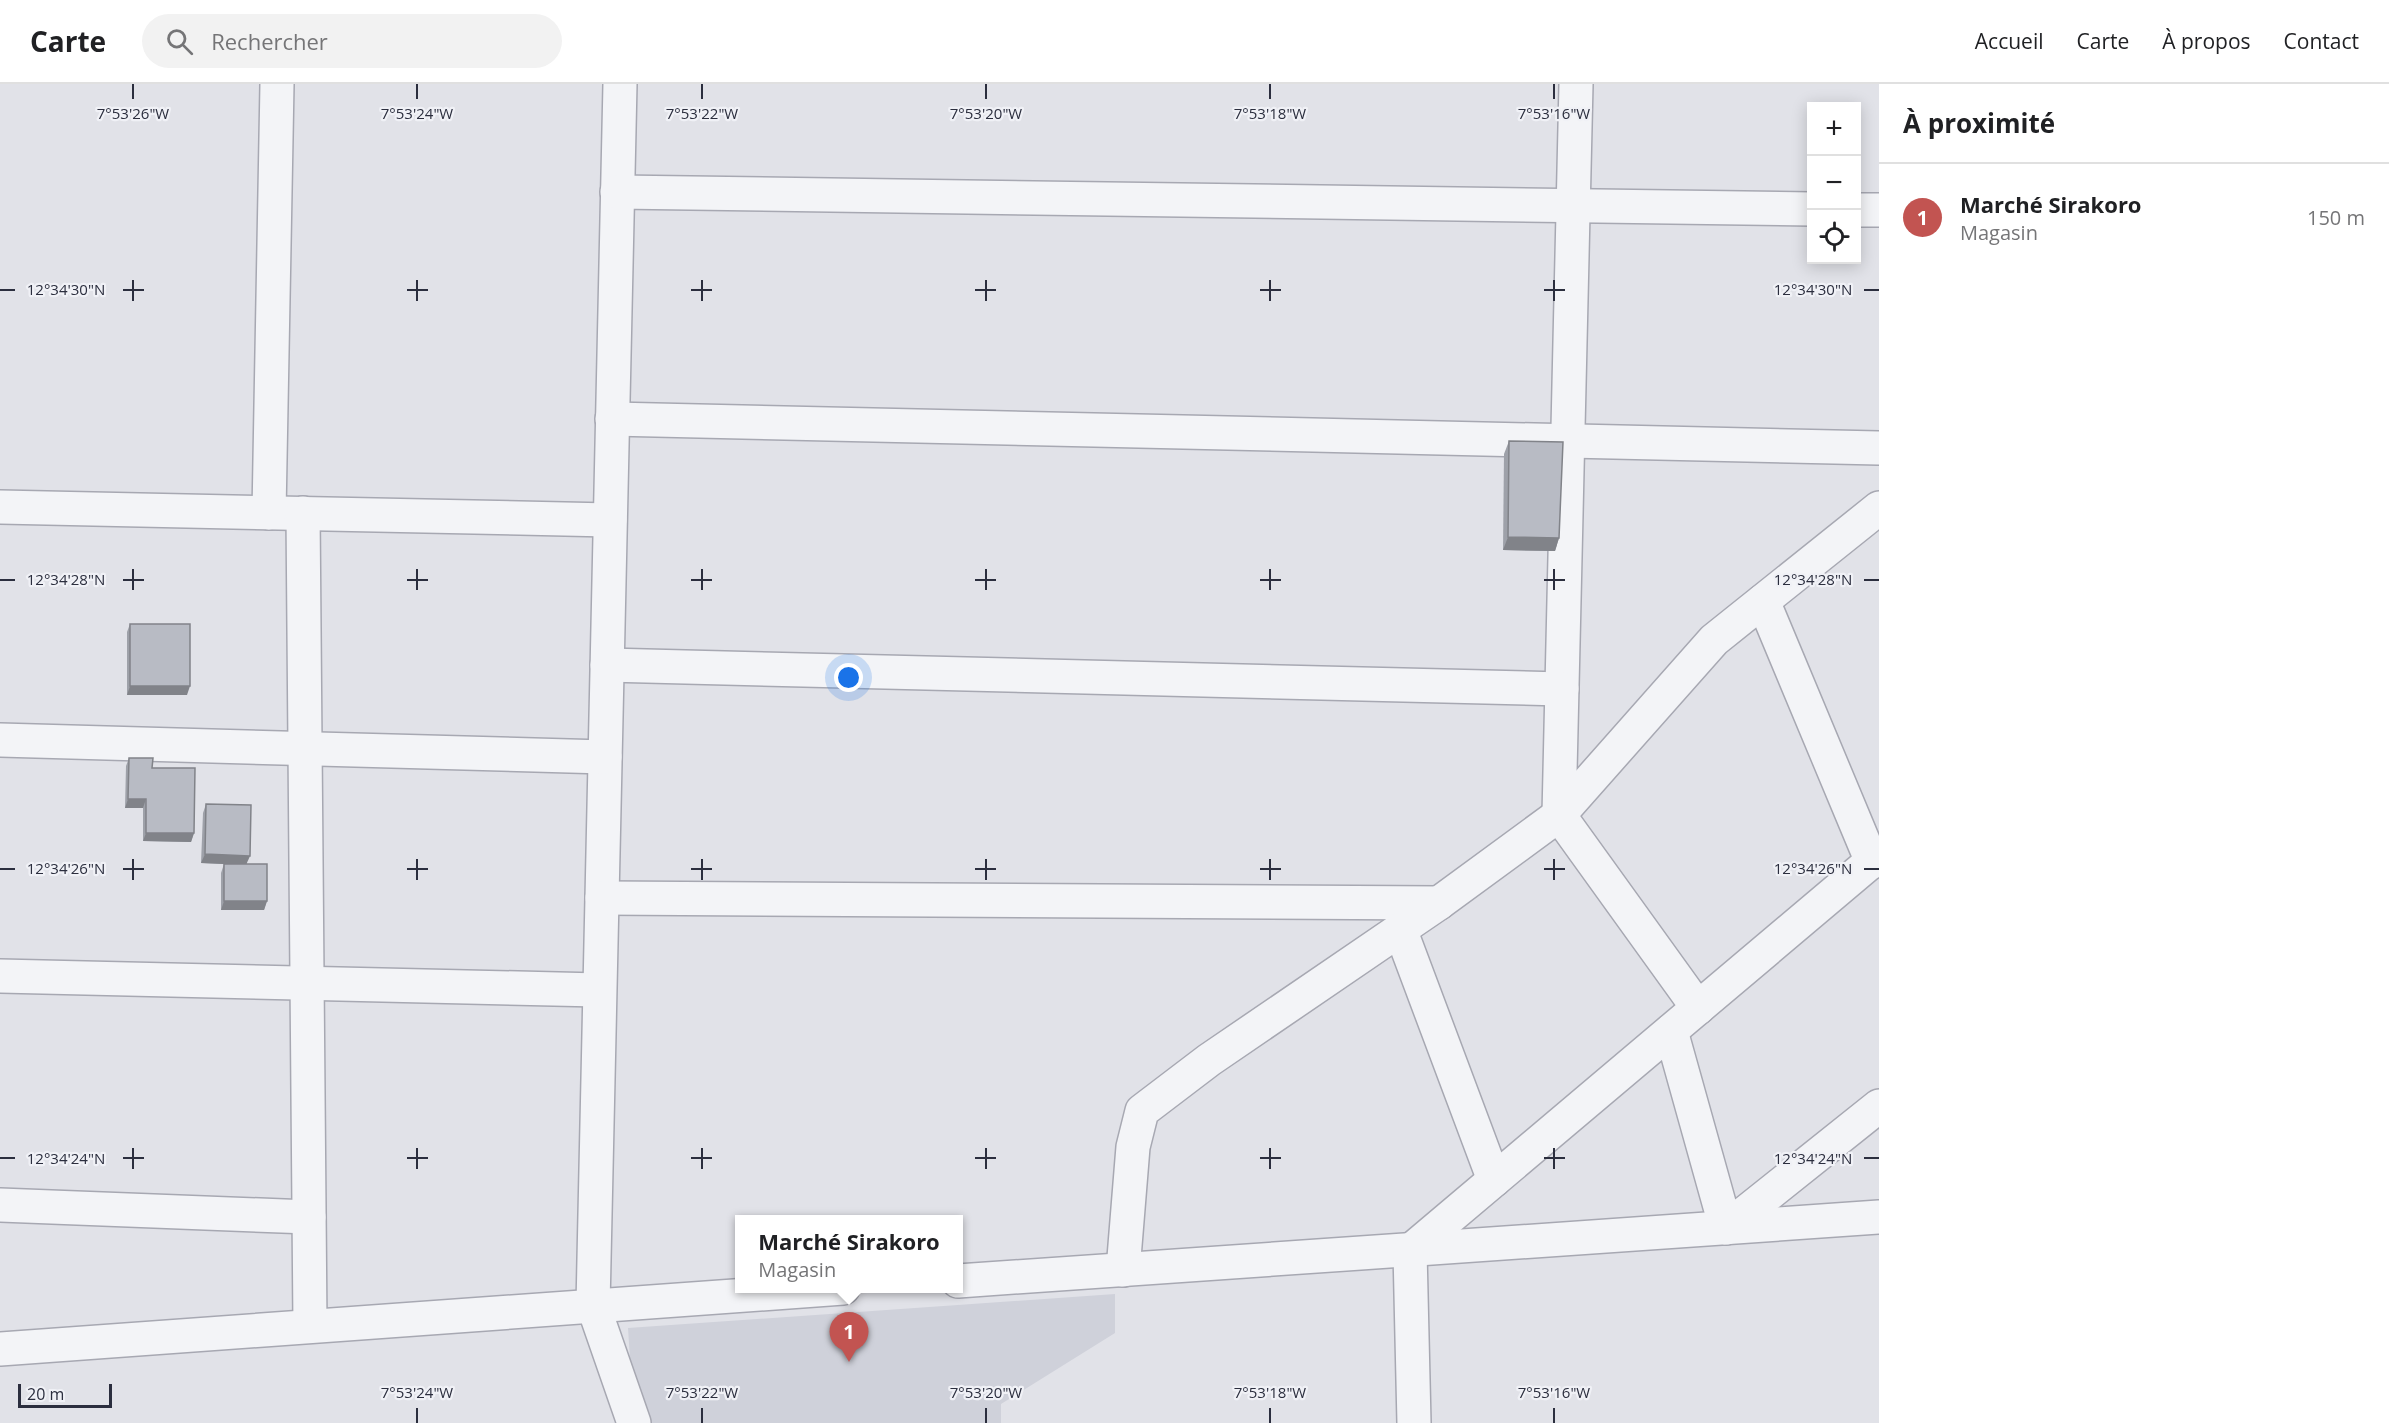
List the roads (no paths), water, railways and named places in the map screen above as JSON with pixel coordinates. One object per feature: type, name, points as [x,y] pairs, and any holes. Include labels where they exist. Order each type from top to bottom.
[{"type":"street","points":[[269,513],[277,84]]},
{"type":"street","points":[[620,84],[593,1305],[634,1423]]},
{"type":"street","points":[[1576,84],[1559,815],[1698,1008]]},
{"type":"street","points":[[617,192],[1807,209]]},
{"type":"street","points":[[1861,210],[1879,210]]},
{"type":"street","points":[[612,419],[1879,448]]},
{"type":"street","points":[[0,507],[610,520]]},
{"type":"street","points":[[1124,1270],[1133,1147],[1142,1111],[1209,1060],[1439,903],[1559,815],[1714,640],[1879,508]]},
{"type":"street","points":[[303,513],[310,1326]]},
{"type":"street","points":[[1410,1251],[1875,859],[1763,601]]},
{"type":"street","points":[[607,665],[1562,689]]},
{"type":"street","points":[[0,740],[605,757]]},
{"type":"street","points":[[602,898],[1439,903]]},
{"type":"street","points":[[1400,929],[1494,1180]]},
{"type":"street","points":[[0,976],[599,990]]},
{"type":"street","points":[[1671,1031],[1726,1228]]},
{"type":"street","points":[[1726,1228],[1879,1106]]},
{"type":"street","points":[[0,1205],[309,1217]]},
{"type":"street","points":[[963,1281],[1879,1217]]},
{"type":"street","points":[[1410,1251],[1414,1423]]},
{"type":"street","points":[[0,1349],[769,1293]]},
{"type":"place","name":"Marché Sirakoro","points":[[849,1362]]}]
